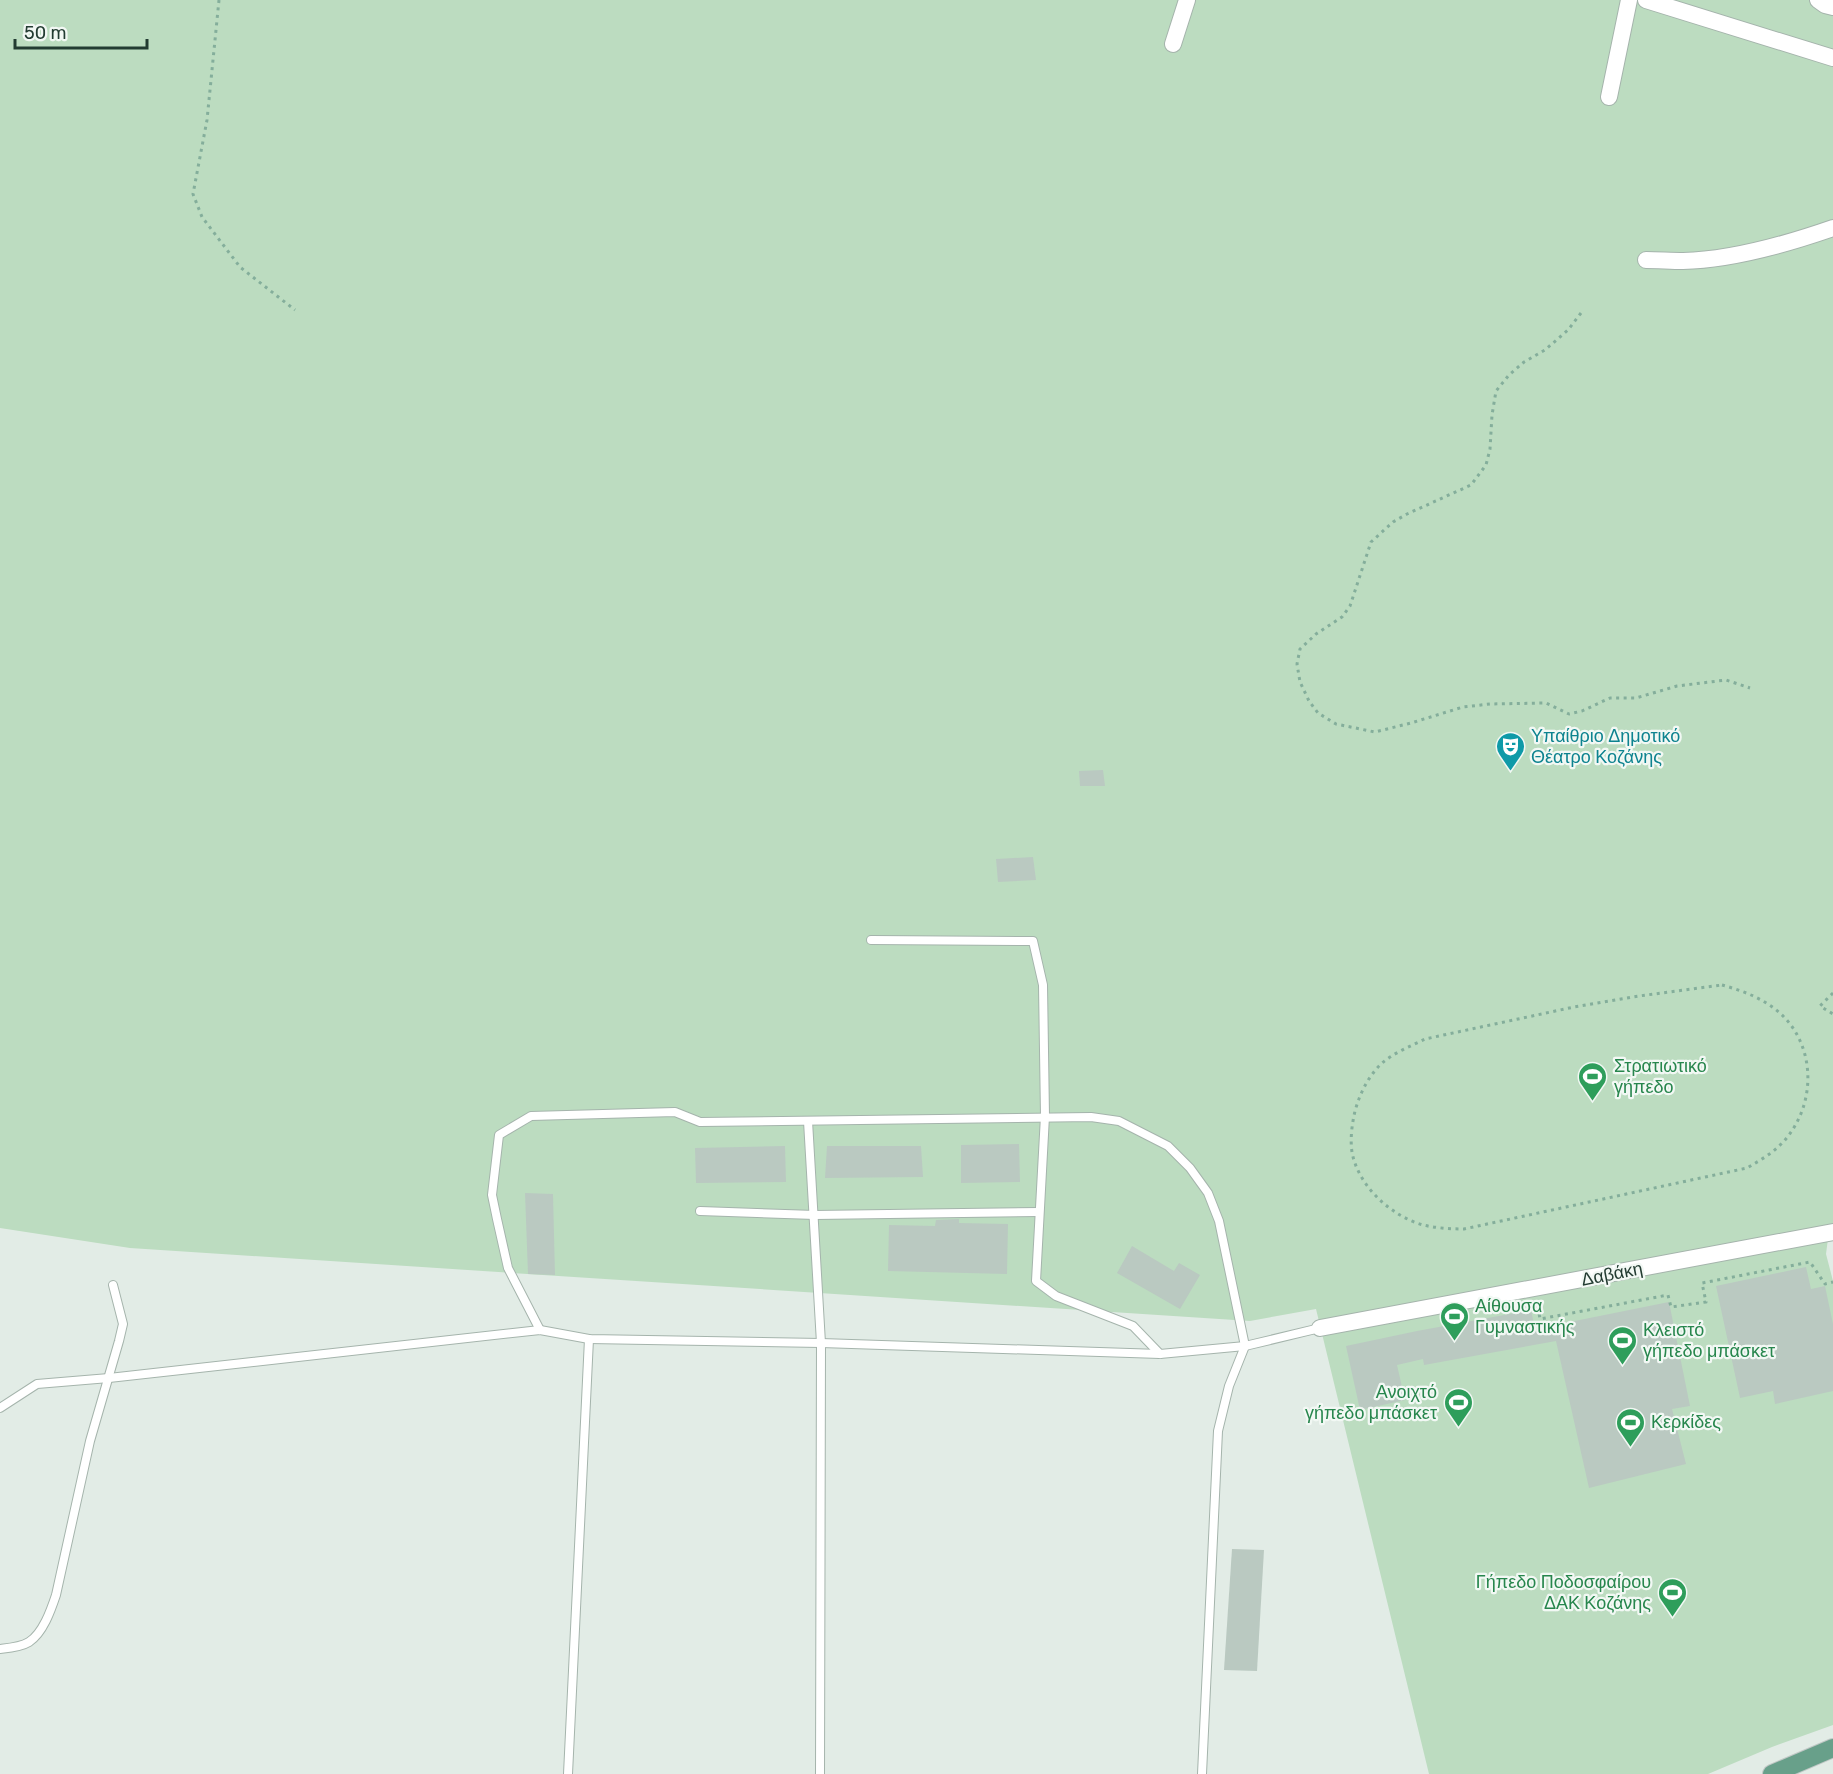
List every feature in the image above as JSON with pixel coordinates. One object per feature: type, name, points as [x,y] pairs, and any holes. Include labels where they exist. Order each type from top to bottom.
[{"type":"main road","points":[[1772,1774],[1833,1748]]},
{"type":"street","points":[[1173,44],[1187,0]]},
{"type":"street","points":[[1609,97],[1629,0]]},
{"type":"street","points":[[1646,0],[1833,58]]},
{"type":"street","points":[[1818,0],[1833,7]]},
{"type":"street","points":[[1646,260],[1684,261],[1723,257],[1807,237],[1833,228]]},
{"type":"street","name":"Δαβάκη","points":[[1320,1328],[1833,1232]]},
{"type":"lane","points":[[871,940],[1033,941],[1043,985],[1045,1116],[1036,1281],[1056,1296],[1133,1326],[1160,1354]]},
{"type":"lane","points":[[540,1330],[508,1268],[492,1195],[499,1135],[531,1116],[675,1112],[700,1122],[1091,1117],[1119,1121],[1168,1146],[1190,1167],[1208,1193],[1219,1221],[1245,1346],[1229,1386],[1218,1431],[1202,1774]]},
{"type":"lane","points":[[808,1121],[821,1343],[820,1774]]},
{"type":"lane","points":[[700,1211],[815,1215],[1039,1212]]},
{"type":"lane","points":[[0,1649],[30,1641],[51,1611],[56,1595],[90,1441],[123,1324],[112,1285]]},
{"type":"lane","points":[[0,1408],[37,1384],[540,1330],[589,1339],[821,1343],[1160,1354],[1245,1346],[1320,1328]]},
{"type":"lane","points":[[568,1774],[589,1339]]},
{"type":"path","points":[[219,0],[207,120],[193,194],[202,217],[240,267],[295,310]]},
{"type":"path","points":[[1581,313],[1568,330],[1545,350],[1524,362],[1496,391],[1490,450],[1486,465],[1471,485],[1407,514],[1393,522],[1371,542],[1350,606],[1342,617],[1316,634],[1300,649],[1297,664],[1300,682],[1309,701],[1318,712],[1336,724],[1375,732],[1463,706],[1546,703],[1569,714],[1582,711],[1610,698],[1636,698],[1677,686],[1726,680],[1750,688]]},
{"type":"path","points":[[1722,985],[1756,998],[1784,1017],[1804,1050],[1809,1083],[1799,1118],[1791,1132],[1778,1148],[1747,1168],[1464,1229],[1447,1229],[1423,1225],[1392,1210],[1366,1185],[1352,1152],[1353,1118],[1367,1080],[1383,1062],[1425,1038],[1445,1035],[1574,1007],[1722,985]]},
{"type":"path","points":[[1833,993],[1820,1006],[1833,1014]]},
{"type":"path","points":[[1539,1307],[1540,1318],[1668,1295],[1671,1307],[1706,1302],[1702,1281],[1810,1262],[1826,1284],[1833,1282]]},
{"type":"green space","points":[[0,0],[1833,0],[1833,1230],[1829,1231],[1826,1254],[1833,1281],[1833,1725],[1708,1774],[1429,1774],[1316,1309],[1250,1321],[130,1248],[0,1228]]},
{"type":"building","points":[[1103,770],[1105,786],[1080,786],[1079,771]]},
{"type":"building","points":[[1033,857],[1036,880],[998,882],[996,859]]},
{"type":"building","points":[[1019,1144],[1020,1182],[961,1183],[961,1145]]},
{"type":"building","points":[[785,1146],[786,1182],[696,1183],[695,1148]]},
{"type":"building","points":[[827,1146],[921,1146],[923,1177],[825,1178]]},
{"type":"building","points":[[525,1193],[553,1194],[555,1275],[528,1274]]},
{"type":"building","points":[[959,1219],[959,1223],[1008,1224],[1007,1274],[888,1271],[889,1225],[935,1226],[936,1220]]},
{"type":"building","points":[[1132,1246],[1174,1271],[1179,1263],[1200,1275],[1180,1309],[1117,1273]]},
{"type":"building","points":[[1806,1267],[1811,1289],[1825,1286],[1833,1324],[1833,1391],[1775,1404],[1773,1391],[1740,1398],[1716,1286]]},
{"type":"building","points":[[1669,1302],[1690,1406],[1672,1409],[1686,1464],[1589,1488],[1556,1341],[1424,1365],[1423,1359],[1397,1365],[1405,1400],[1360,1410],[1346,1346],[1531,1310],[1535,1329]]},
{"type":"building","points":[[1232,1549],[1264,1550],[1257,1671],[1224,1670]]},
{"type":"place","name":"Υπαίθριο Δημοτικό Θέατρο Κοζάνης","points":[[1510,772]]},
{"type":"place","name":"Στρατιωτικό γήπεδο","points":[[1593,1102]]},
{"type":"place","name":"Αίθουσα Γυμναστικής","points":[[1454,1342]]},
{"type":"place","name":"Κλειστό γήπεδο μπάσκετ","points":[[1622,1366]]},
{"type":"place","name":"Ανοιχτό γήπεδο μπάσκετ","points":[[1458,1428]]},
{"type":"place","name":"Κερκίδες","points":[[1630,1448]]},
{"type":"place","name":"Γήπεδο Ποδοσφαίρου ΔΑΚ Κοζάνης","points":[[1672,1618]]}]
